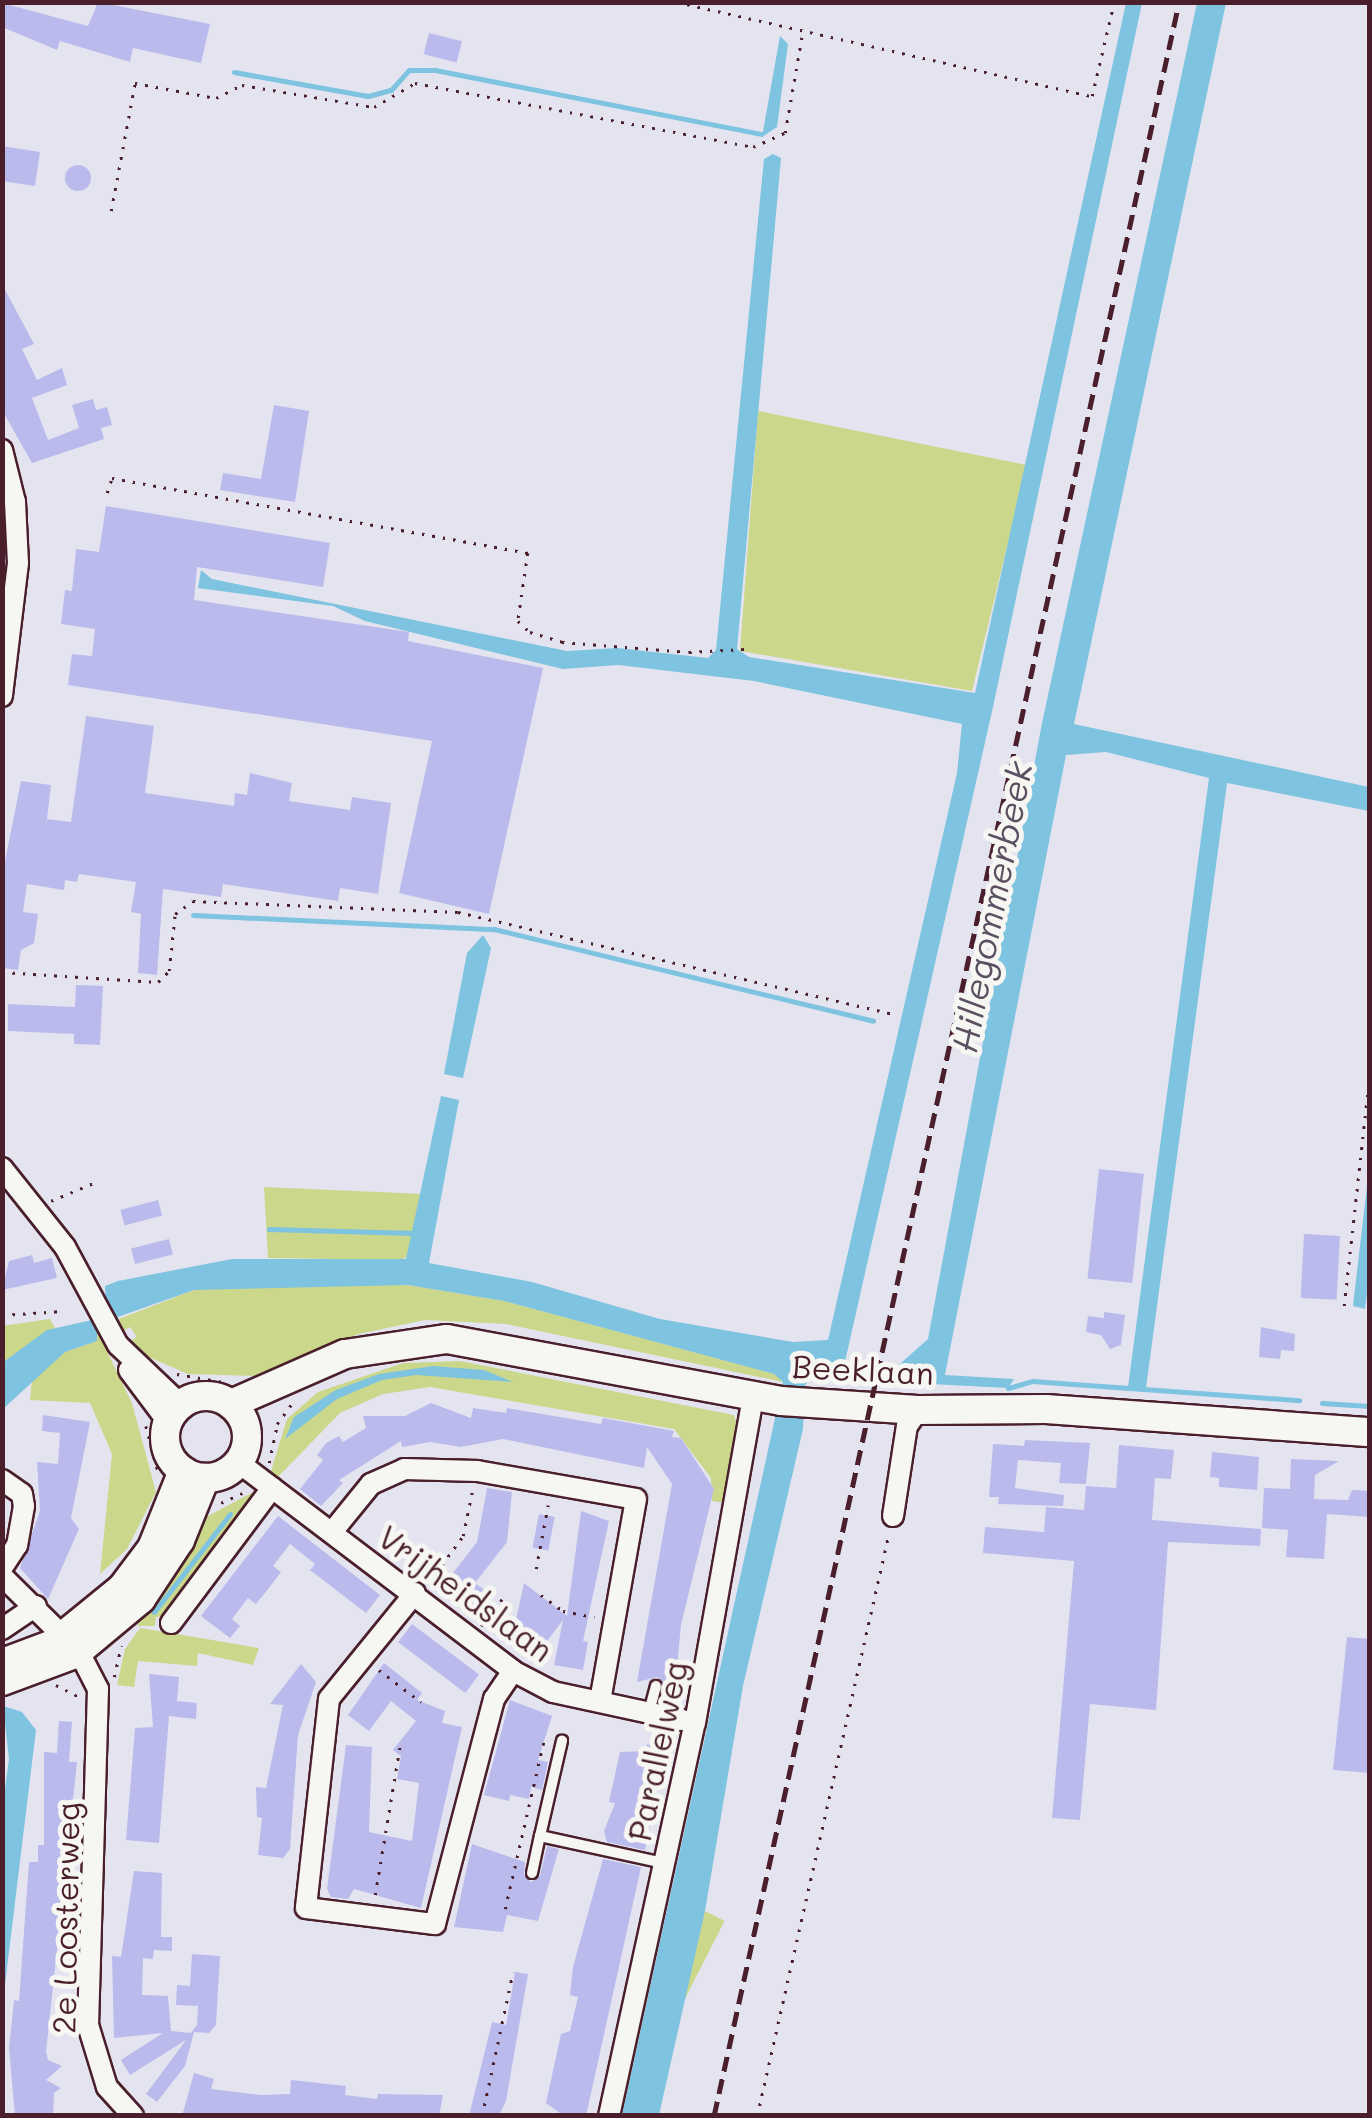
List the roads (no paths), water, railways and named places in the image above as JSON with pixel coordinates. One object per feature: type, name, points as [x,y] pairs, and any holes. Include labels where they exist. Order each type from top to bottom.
[{"type":"main road","name":"Beeklaan","points":[[236,1394],[360,1354],[447,1339],[779,1400],[918,1410],[1046,1409],[1370,1432]]},
{"type":"main road","name":"Beeklaan","points":[[246,1429],[298,1386],[360,1354]]},
{"type":"main road","points":[[236,1394],[256,1476],[191,1485],[168,1452],[163,1413],[206,1396],[236,1394]]},
{"type":"main road","points":[[2,1681],[72,1644],[139,1568],[191,1485]]},
{"type":"main road","points":[[2,1663],[72,1644]]},
{"type":"street","points":[[2,450],[15,502],[18,563],[2,696]]},
{"type":"street","points":[[2,1168],[64,1246],[107,1329],[163,1413]]},
{"type":"street","name":"Parallelweg","points":[[609,2116],[664,1864],[779,1400]]},
{"type":"street","points":[[893,1516],[907,1426],[918,1410]]},
{"type":"street","points":[[332,1532],[370,1484],[404,1469],[477,1472],[636,1499],[600,1702]]},
{"type":"street","points":[[173,1624],[256,1476]]},
{"type":"street","name":"Vrijheidslaan","points":[[256,1476],[514,1671],[553,1692],[682,1720]]},
{"type":"street","points":[[2,1480],[22,1494],[24,1506],[17,1545],[2,1572],[72,1644]]},
{"type":"street","points":[[416,1594],[329,1699],[306,1908],[436,1924],[494,1699],[514,1671]]},
{"type":"street","points":[[2,1629],[36,1606]]},
{"type":"street","name":"2e Loosterweg","points":[[72,1644],[98,1688],[99,1709],[88,2025],[107,2086],[133,2116]]},
{"type":"lane","points":[[649,1712],[656,1686]]},
{"type":"lane","points":[[532,1872],[562,1741]]},
{"type":"lane","points":[[540,1836],[664,1864]]},
{"type":"water","points":[[1126,3],[1142,3],[993,707],[844,1366],[852,1368],[851,1378],[814,1376],[805,1385],[803,1429],[743,1686],[705,1911],[659,2115],[622,2115],[783,1382],[774,1374],[504,1301],[408,1285],[194,1290],[112,1319],[97,1329],[97,1341],[65,1352],[3,1409],[2,1363],[47,1330],[92,1320],[106,1309],[105,1286],[118,1281],[232,1259],[406,1259],[441,1096],[459,1100],[429,1263],[532,1282],[660,1319],[793,1342],[828,1340],[957,773],[962,724],[754,681],[618,665],[563,669],[365,621],[333,606],[198,588],[201,570],[212,579],[567,651],[617,648],[708,658],[716,650],[764,159],[773,154],[781,158],[737,649],[749,657],[975,693]]},
{"type":"water","points":[[1197,3],[1226,3],[1074,724],[1369,787],[1369,811],[1227,783],[1146,1388],[1128,1387],[1209,778],[1106,752],[1066,755],[945,1375],[1014,1379],[1008,1388],[891,1382],[892,1371],[928,1339],[1042,723]]},
{"type":"water","points":[[780,36],[788,44],[777,127],[762,137]]},
{"type":"water","points":[[483,935],[491,948],[463,1078],[444,1074],[467,953]]},
{"type":"water","points":[[1369,1169],[1370,1269],[1365,1309],[1353,1306]]},
{"type":"water","points":[[433,1366],[484,1370],[513,1382],[416,1375],[382,1380],[337,1399],[285,1439],[294,1417],[336,1390],[379,1374]]},
{"type":"water","points":[[3,1706],[22,1712],[36,1730],[3,2001],[2,1812],[9,1759]]},
{"type":"waterway","points":[[234,72],[368,96],[391,90],[409,70],[435,70],[761,134]]},
{"type":"waterway","points":[[193,915],[494,929],[873,1021]]},
{"type":"waterway","points":[[269,1229],[414,1233]]},
{"type":"waterway","points":[[1008,1388],[1032,1381],[1299,1400]]},
{"type":"waterway","points":[[1322,1403],[1370,1406]]},
{"type":"waterway","points":[[154,1612],[230,1514]]},
{"type":"railway","points":[[714,2116],[1179,2]]},
{"type":"water label","name":"Hillegommerbeek","points":[[991,907]]}]
